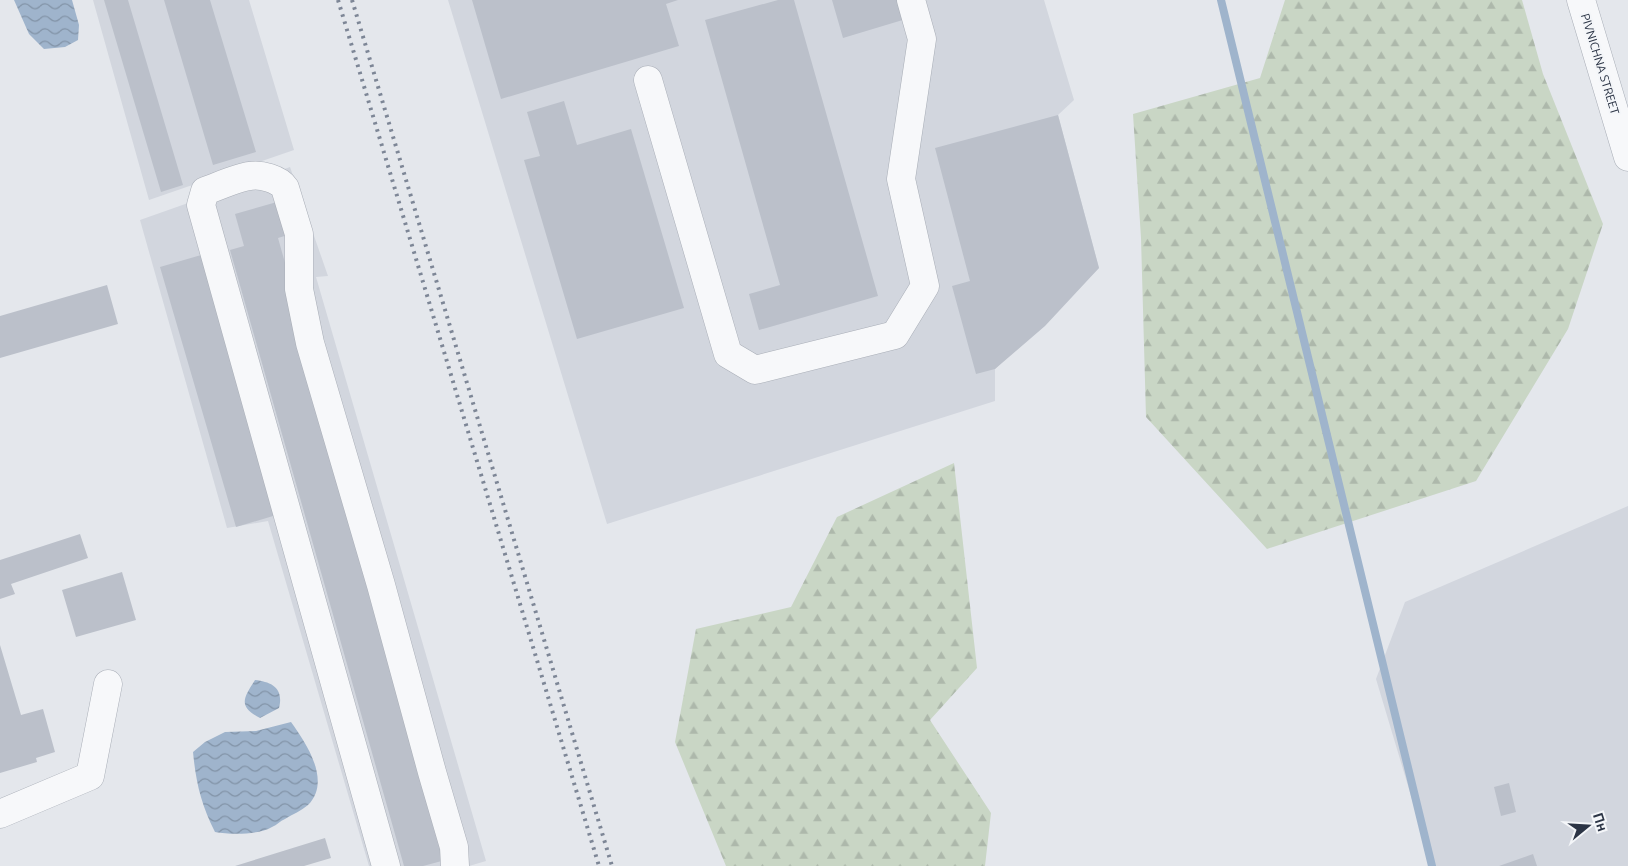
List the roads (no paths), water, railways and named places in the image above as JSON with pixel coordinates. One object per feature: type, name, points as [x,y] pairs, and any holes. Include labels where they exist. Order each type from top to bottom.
[{"type":"street","points":[[648,80],[728,354],[755,370],[895,335],[925,286],[901,179],[922,40],[911,0]]},
{"type":"street","name":"PIVNICHNA STREET","points":[[1581,0],[1628,157]]},
{"type":"street","points":[[386,866],[201,205],[205,191],[250,176],[282,183],[299,234],[299,289],[310,343],[381,585],[454,847],[455,866]]},
{"type":"street","points":[[0,814],[90,776],[108,684]]},
{"type":"water","points":[[14,0],[72,0],[79,25],[78,40],[65,47],[44,49],[29,34]]},
{"type":"water","points":[[255,680],[271,684],[280,695],[279,708],[260,718],[248,710],[245,702]]},
{"type":"water","points":[[291,722],[314,762],[318,785],[315,795],[308,805],[266,830],[244,834],[215,832],[200,793],[193,752],[205,742],[225,732],[256,731]]},
{"type":"waterway","points":[[1221,0],[1432,866]]},
{"type":"railway","points":[[338,0],[599,866]]},
{"type":"railway","points":[[352,0],[612,866]]}]
